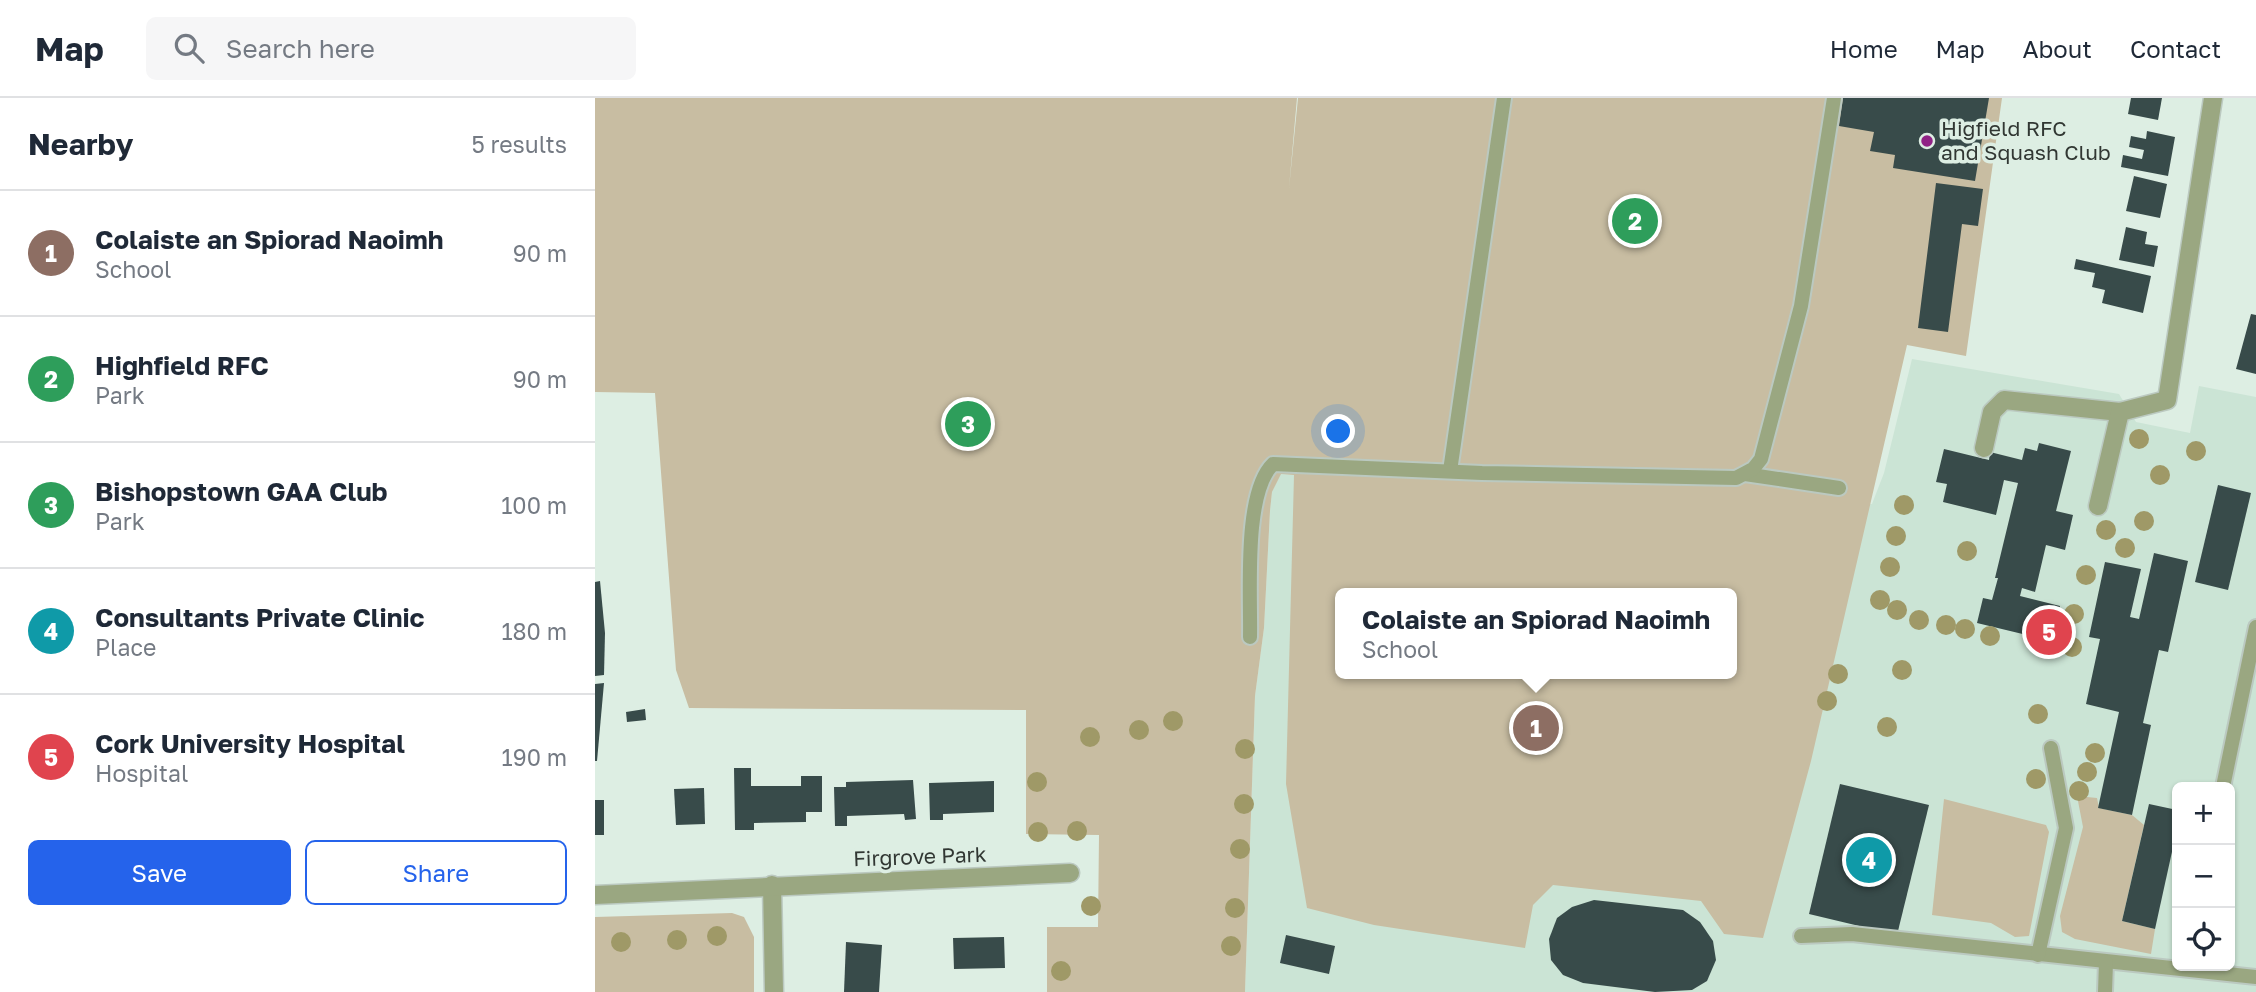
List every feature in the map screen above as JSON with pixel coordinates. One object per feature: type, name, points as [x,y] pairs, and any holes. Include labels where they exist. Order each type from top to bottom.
[{"type":"street","points":[[1984,448],[1992,412],[2004,400],[2120,412],[2167,400],[2213,98]]},
{"type":"street","points":[[2098,506],[2120,412]]},
{"type":"street","name":"Firgrove Park","points":[[595,895],[1070,873]]},
{"type":"street","points":[[772,886],[774,992]]},
{"type":"lane","points":[[1450,471],[1504,98]]},
{"type":"lane","points":[[1250,637],[1254,514],[1265,471],[1273,464],[1736,478],[1745,474],[1761,459],[1801,306],[1834,98]]},
{"type":"lane","points":[[1745,474],[1839,488]]},
{"type":"lane","points":[[2224,782],[2256,627]]},
{"type":"lane","points":[[2038,954],[2066,828],[2051,748]]},
{"type":"lane","points":[[1801,936],[1852,934],[2256,977]]},
{"type":"lane","points":[[2105,992],[2106,962]]},
{"type":"shaded area","points":[[595,98],[1297,98],[1289,188],[1298,98],[2002,98],[1966,356],[1907,345],[1811,761],[1763,938],[1724,934],[1701,901],[1553,885],[1533,905],[1525,948],[1374,925],[1307,908],[1286,784],[1294,475],[1281,474],[1272,492],[1264,628],[1255,696],[1245,992],[1047,992],[1047,927],[1098,927],[1099,835],[1026,834],[1026,710],[689,708],[676,670],[655,393],[595,392]]},
{"type":"shaded area","points":[[1912,359],[2119,394],[2136,422],[2190,433],[2199,386],[2256,397],[2256,992],[1245,992],[1255,696],[1264,628],[1272,492],[1280,474],[1715,490],[1872,504],[1884,473]]},
{"type":"shaded area","points":[[2077,796],[2097,798],[2099,808],[2132,815],[2144,825],[2122,921],[2155,929],[2151,954],[2075,939],[2062,932],[2060,916],[2083,827]]},
{"type":"shaded area","points":[[1944,799],[2046,825],[2049,832],[2029,936],[2015,937],[1991,923],[1932,915]]},
{"type":"shaded area","points":[[732,913],[744,917],[754,937],[754,992],[595,992],[595,917]]},
{"type":"building","name":"Higfield RFC and Squash Club","points":[[1843,98],[1989,98],[1975,181],[1893,168],[1895,155],[1870,151],[1874,132],[1839,126]]},
{"type":"building","points":[[2131,98],[2162,98],[2158,120],[2128,114]]},
{"type":"building","points":[[2147,131],[2175,137],[2168,176],[2121,167],[2123,155],[2142,159],[2144,150],[2129,147],[2131,136],[2146,139]]},
{"type":"building","points":[[2134,176],[2167,184],[2160,218],[2126,211]]},
{"type":"building","points":[[1936,183],[1983,189],[1978,226],[1962,224],[1948,332],[1918,328]]},
{"type":"building","points":[[2126,227],[2147,232],[2145,244],[2158,246],[2154,267],[2119,260]]},
{"type":"building","points":[[2076,259],[2151,276],[2143,313],[2102,303],[2105,290],[2092,287],[2095,273],[2074,269]]},
{"type":"building","points":[[2251,314],[2256,315],[2256,374],[2236,369]]},
{"type":"building","points":[[2039,443],[2071,451],[2056,511],[2073,515],[2065,550],[2046,545],[2035,592],[2022,588],[2020,596],[2060,606],[2051,641],[1977,623],[1983,598],[1992,600],[2018,483],[2004,480],[1996,515],[1943,502],[1947,484],[1936,482],[1944,449],[1989,460],[1990,452],[2022,460],[2025,448],[2037,451]]},
{"type":"building","points":[[2218,485],[2251,493],[2228,590],[2195,582]]},
{"type":"building","points":[[2154,553],[2188,561],[2168,652],[2159,650],[2143,723],[2151,725],[2132,815],[2098,808],[2119,712],[2086,704],[2100,639],[2089,637],[2105,562],[2141,569],[2130,617],[2139,619]]},
{"type":"building","points":[[600,581],[605,633],[604,675],[595,676],[595,582]]},
{"type":"building","points":[[604,683],[597,761],[595,761],[595,684]]},
{"type":"building","points":[[645,709],[646,720],[627,722],[626,712]]},
{"type":"building","points":[[734,768],[751,768],[751,786],[801,786],[801,776],[822,776],[822,812],[806,812],[806,822],[754,823],[754,830],[735,830]]},
{"type":"building","points":[[913,780],[916,819],[905,820],[904,814],[847,816],[847,826],[835,826],[834,787],[846,787],[846,782]]},
{"type":"building","points":[[994,781],[994,812],[943,814],[943,820],[930,820],[929,783]]},
{"type":"building","points":[[1840,784],[1929,805],[1897,935],[1809,914]]},
{"type":"building","points":[[704,788],[705,824],[676,825],[674,789]]},
{"type":"building","points":[[595,800],[604,800],[604,835],[595,835]]},
{"type":"building","points":[[2149,804],[2172,809],[2172,852],[2155,929],[2122,921]]},
{"type":"building","points":[[1594,900],[1683,910],[1700,922],[1713,941],[1716,960],[1707,981],[1692,990],[1655,992],[1583,983],[1563,975],[1551,960],[1549,939],[1557,918],[1572,907]]},
{"type":"building","points":[[1286,935],[1335,946],[1329,974],[1280,963]]},
{"type":"building","points":[[1004,937],[1005,968],[954,969],[953,938]]},
{"type":"building","points":[[846,942],[882,945],[879,992],[844,992]]},
{"type":"place","name":"Higfield RFC and Squash Club","points":[[1927,141]]},
{"type":"place","name":"Highfield RFC","points":[[1635,221]]},
{"type":"place","name":"Bishopstown GAA Club","points":[[968,424]]},
{"type":"place","name":"Cork University Hospital","points":[[2049,632]]},
{"type":"place","name":"Colaiste an Spiorad Naoimh","points":[[1536,728]]},
{"type":"place","name":"Consultants Private Clinic","points":[[1869,860]]}]
